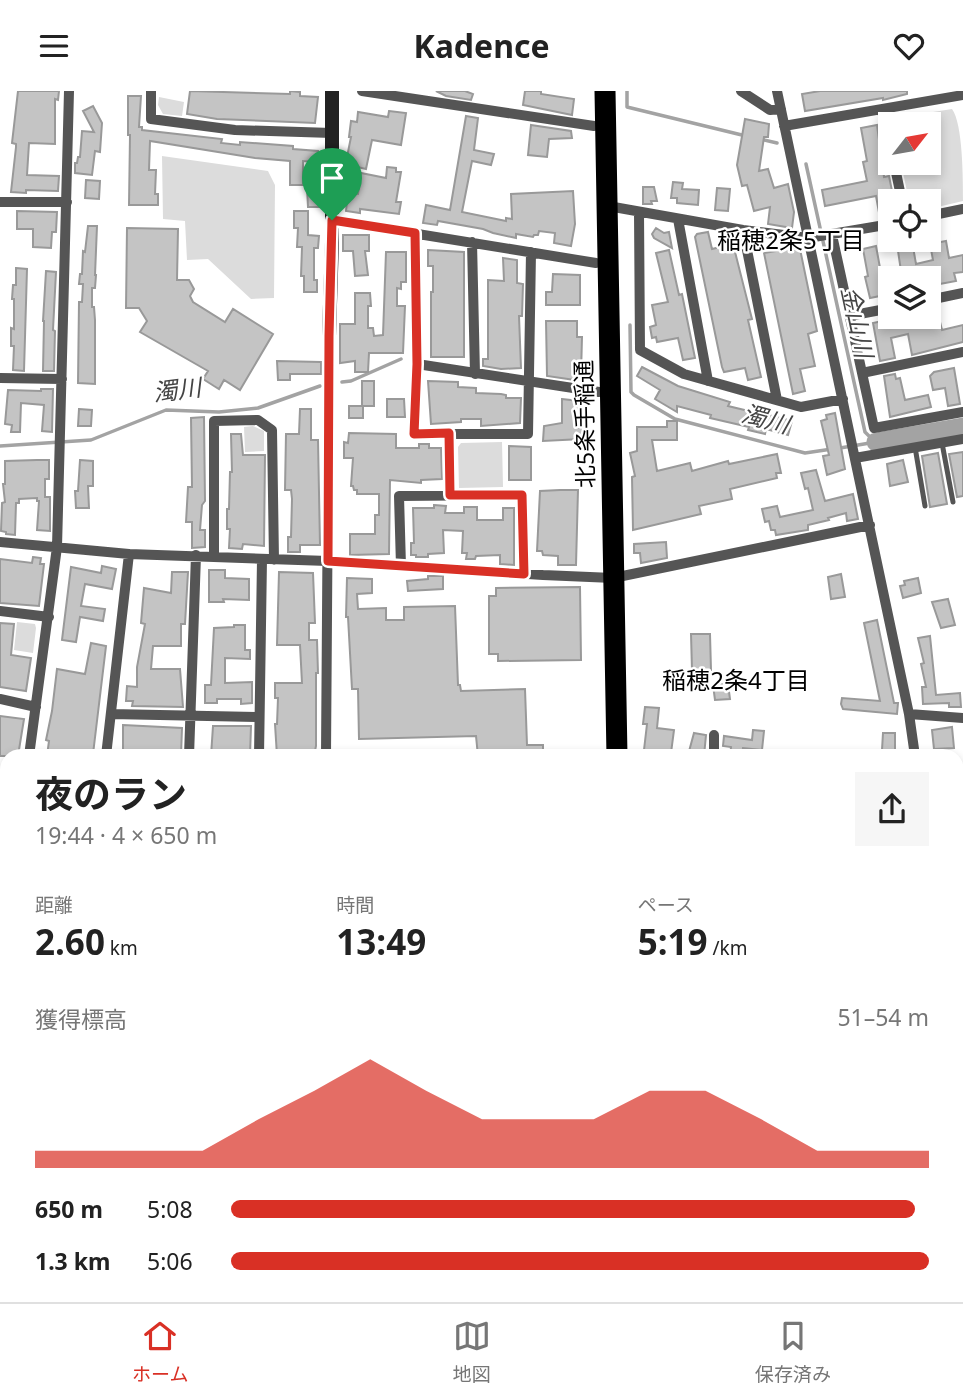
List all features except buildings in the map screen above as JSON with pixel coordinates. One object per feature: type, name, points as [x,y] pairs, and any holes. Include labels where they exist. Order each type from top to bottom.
[{"type":"highway","name":"北5条手稲通","points":[[593,91],[599,393],[617,749]]},
{"type":"highway","name":"北5条手稲通","points":[[605,91],[608,206],[605,749]]},
{"type":"street","points":[[30,749],[57,547],[69,91]]},
{"type":"street","points":[[151,91],[151,119],[235,131],[332,133]]},
{"type":"street","points":[[326,749],[332,91]]},
{"type":"street","points":[[362,91],[594,126]]},
{"type":"street","points":[[741,91],[771,110],[781,109]]},
{"type":"street","points":[[777,91],[784,126],[849,316],[874,428],[963,412]]},
{"type":"street","points":[[784,126],[962,95]]},
{"type":"street","points":[[0,202],[67,202]]},
{"type":"street","points":[[608,206],[743,230],[821,237],[878,226]]},
{"type":"street","points":[[941,214],[963,209]]},
{"type":"street","points":[[639,213],[639,350],[684,374],[801,407],[843,399]]},
{"type":"street","points":[[678,219],[708,381]]},
{"type":"street","points":[[332,220],[596,263]]},
{"type":"street","points":[[743,230],[777,400]]},
{"type":"street","points":[[415,233],[417,364],[414,434],[528,435],[531,252]]},
{"type":"street","points":[[821,237],[843,399],[914,749]]},
{"type":"street","points":[[472,242],[475,374]]},
{"type":"street","points":[[941,298],[963,293]]},
{"type":"street","points":[[849,316],[878,310]]},
{"type":"street","points":[[862,373],[963,352]]},
{"type":"street","points":[[417,364],[599,393]]},
{"type":"street","points":[[0,378],[62,379]]},
{"type":"street","points":[[214,556],[215,421],[258,420],[272,430],[274,560]]},
{"type":"street","points":[[449,433],[450,495]]},
{"type":"street","points":[[854,454],[963,439]]},
{"type":"street","points":[[401,566],[399,496],[522,495],[524,574]]},
{"type":"street","points":[[0,542],[129,554],[328,561],[607,578],[870,525]]},
{"type":"street","points":[[107,749],[129,554]]},
{"type":"street","points":[[189,749],[196,555]]},
{"type":"street","points":[[259,749],[262,559]]},
{"type":"street","points":[[0,611],[49,617]]},
{"type":"street","points":[[0,699],[36,707]]},
{"type":"street","points":[[111,714],[259,717]]},
{"type":"street","points":[[909,714],[963,718]]},
{"type":"street","points":[[713,749],[714,735]]},
{"type":"lane","points":[[942,443],[953,502]]},
{"type":"lane","points":[[915,447],[925,506]]},
{"type":"shaded area","points":[[159,97],[184,102],[182,116],[163,114],[158,105]]},
{"type":"shaded area","points":[[952,109],[960,139],[963,201],[941,206],[941,189],[906,189],[904,175],[942,175],[942,112],[933,112]]},
{"type":"shaded area","points":[[162,156],[268,171],[275,185],[274,298],[251,299],[208,259],[187,260],[185,221],[163,219]]},
{"type":"shaded area","points":[[253,426],[264,431],[264,451],[245,452],[244,427]]},
{"type":"shaded area","points":[[502,442],[503,487],[459,488],[458,447],[461,443]]},
{"type":"shaded area","points":[[17,622],[35,624],[33,653],[14,650]]},
{"type":"waterway","name":"金山川","points":[[627,91],[627,107],[746,136]]},
{"type":"waterway","name":"金山川","points":[[760,139],[777,143]]},
{"type":"waterway","name":"金山川","points":[[806,164],[865,432],[875,442]]},
{"type":"waterway","name":"濁川","points":[[630,325],[631,392],[634,395],[675,419],[805,453],[832,449]]},
{"type":"waterway","name":"濁川","points":[[342,382],[351,381],[401,359]]},
{"type":"waterway","name":"濁川","points":[[0,446],[91,440],[166,410],[219,412],[258,408],[320,386]]},
{"type":"waterway","name":"濁川","points":[[876,442],[963,427]]},
{"type":"waterway","name":"濁川","points":[[840,448],[876,442]]},
{"type":"district","name":"稲穂2条5丁目","points":[[791,239]]},
{"type":"district","name":"稲穂2条4丁目","points":[[736,679]]},
{"type":"route","points":[[332,220],[415,233],[417,364],[414,434],[449,433],[450,495],[522,495],[524,574],[328,561],[332,220]]}]
